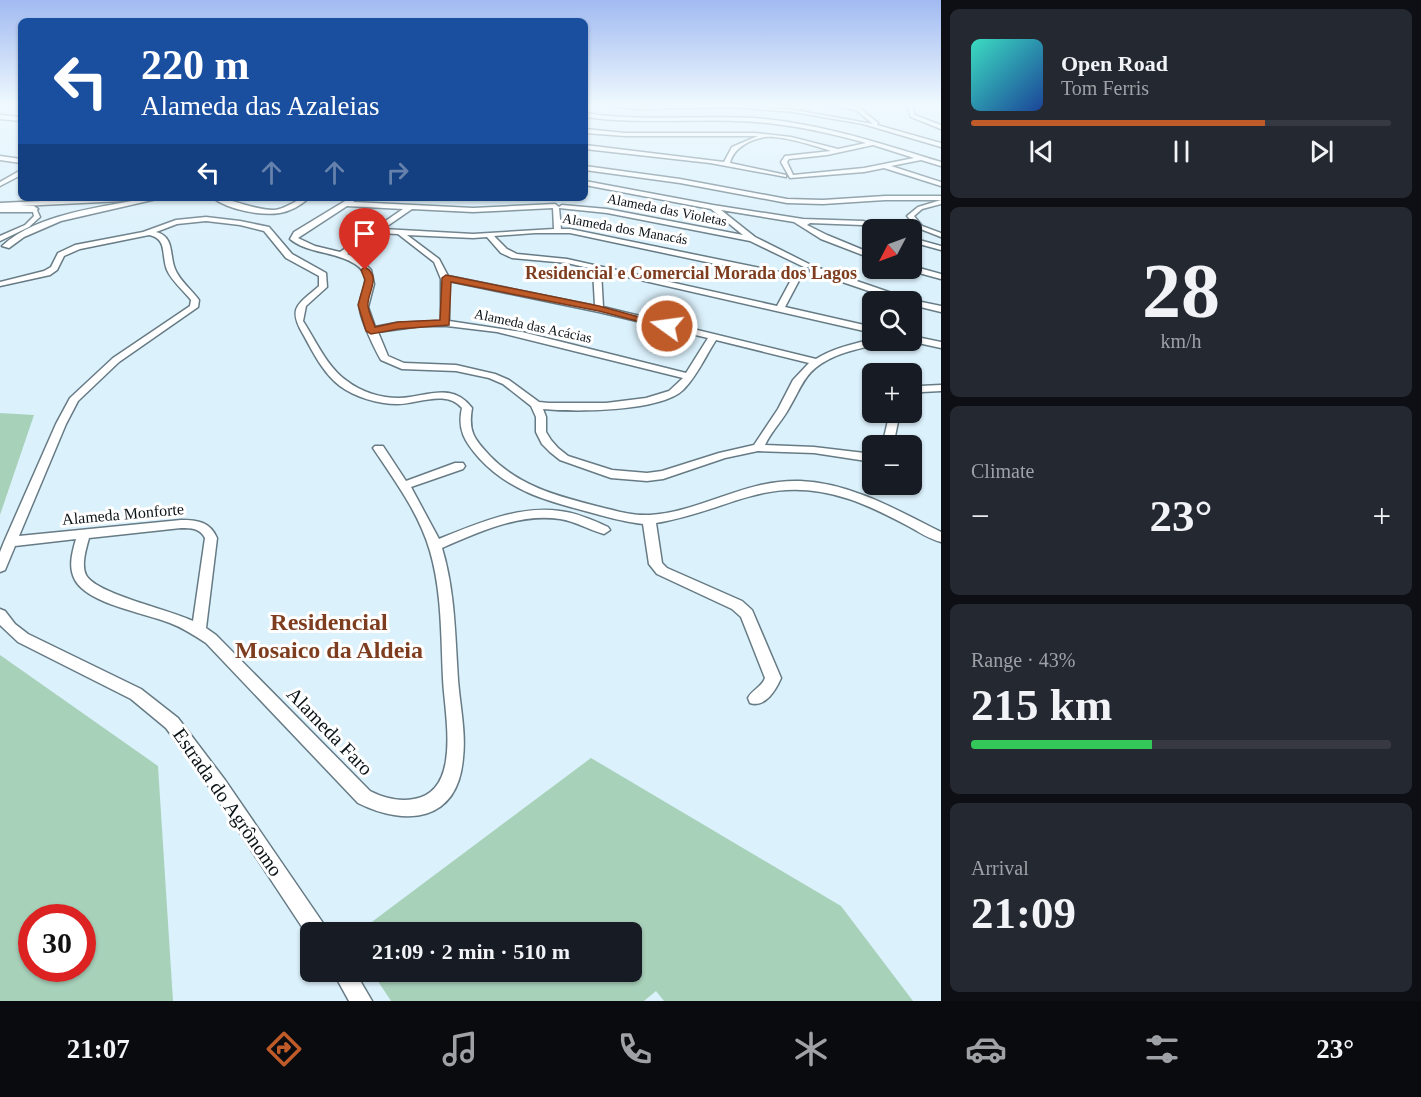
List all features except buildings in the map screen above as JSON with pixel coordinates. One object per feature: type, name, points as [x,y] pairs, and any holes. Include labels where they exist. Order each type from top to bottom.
[{"type":"street","points":[[599,151],[622,156],[672,157],[727,164],[788,176],[855,171],[921,158]]},
{"type":"street","points":[[672,157],[675,151]]},
{"type":"street","points":[[727,164],[730,151]]},
{"type":"street","points":[[790,188],[785,158],[838,151]]},
{"type":"street","points":[[899,151],[941,164]]},
{"type":"street","points":[[588,157],[607,153],[633,157]]},
{"type":"street","points":[[633,157],[636,171],[698,178],[760,192],[801,197],[941,191]]},
{"type":"street","points":[[588,159],[591,165],[600,170]]},
{"type":"street","points":[[0,160],[18,161]]},
{"type":"street","points":[[885,166],[941,184]]},
{"type":"street","points":[[588,168],[680,181],[787,201],[941,200]]},
{"type":"street","points":[[0,184],[18,174]]},
{"type":"street","points":[[0,184],[18,183]]},
{"type":"street","points":[[588,184],[788,219],[803,223],[824,237],[862,253]]},
{"type":"street","points":[[868,199],[902,208],[920,226],[941,235]]},
{"type":"street","points":[[910,216],[920,208],[941,200]]},
{"type":"street","points":[[223,201],[275,212],[288,209],[301,201]]},
{"type":"street","points":[[350,201],[294,237],[297,242],[342,254],[359,263],[368,274],[370,280],[363,305],[371,331],[384,358],[389,362],[411,367],[456,368],[492,376],[517,388],[536,405],[546,442],[564,458],[611,474],[647,477],[663,475],[723,455],[758,448],[814,450],[862,457]]},
{"type":"street","points":[[0,207],[54,202],[125,202]]},
{"type":"street","points":[[6,246],[21,235],[42,226],[125,202]]},
{"type":"street","name":"Alameda das Violetas","points":[[345,204],[473,210],[541,206],[576,207],[752,239]]},
{"type":"street","points":[[558,230],[559,206]]},
{"type":"street","points":[[0,207],[85,212]]},
{"type":"street","points":[[713,207],[752,239],[803,269],[780,308]]},
{"type":"street","points":[[342,254],[409,208]]},
{"type":"street","points":[[0,239],[33,222],[38,216],[34,209]]},
{"type":"street","points":[[0,284],[48,273],[54,268],[61,255],[78,247],[149,233],[170,224],[195,220],[234,222],[266,229],[289,256],[323,275],[323,287],[300,308],[299,321],[335,375],[344,384],[358,392],[390,401],[443,395],[454,397],[465,405],[465,424],[471,441],[496,470],[531,492],[617,515],[649,520],[751,490],[783,484],[804,485],[826,488],[866,500],[941,538]]},
{"type":"street","points":[[803,223],[862,223]]},
{"type":"street","name":"Alameda dos Manacás","points":[[375,231],[489,235],[558,230],[803,269],[824,273],[879,291]]},
{"type":"street","points":[[0,567],[61,424],[75,400],[116,360],[194,307],[195,300],[171,270],[166,242],[158,235],[149,233]]},
{"type":"street","points":[[398,233],[425,250],[441,266],[446,278],[445,323]]},
{"type":"street","points":[[489,235],[504,251],[515,256],[555,259],[862,327]]},
{"type":"street","points":[[922,243],[941,248]]},
{"type":"street","points":[[597,268],[599,309]]},
{"type":"street","points":[[922,271],[941,277]]},
{"type":"street","points":[[446,278],[599,309],[818,362]]},
{"type":"street","name":"Alameda dos Manacás","points":[[922,304],[941,309]]},
{"type":"street","name":"Alameda das Acácias","points":[[371,331],[398,326],[445,323],[498,329],[687,376]]},
{"type":"street","points":[[536,405],[582,407],[661,398],[672,394],[687,376],[712,337]]},
{"type":"street","points":[[922,341],[941,345]]},
{"type":"street","points":[[758,448],[764,434],[782,412],[800,378],[818,362],[844,350],[862,345]]},
{"type":"street","points":[[922,389],[941,388]]},
{"type":"street","name":"Alameda Faro","points":[[84,533],[78,561],[79,576],[82,582],[102,593],[171,617],[199,631],[222,648],[364,797],[389,808],[403,810],[417,807],[441,793],[450,781],[453,768],[455,746],[442,572],[428,528],[379,448]]},
{"type":"street","points":[[403,486],[459,466]]},
{"type":"street","points":[[435,546],[483,527],[550,514],[568,517],[604,530]]},
{"type":"street","points":[[649,520],[656,564],[662,571],[721,596],[737,605],[747,615],[773,678],[770,686],[756,698]]},
{"type":"street","name":"Alameda Monforte","points":[[10,542],[182,524],[205,528],[211,538],[211,544],[199,631]]},
{"type":"street","name":"Estrada do Agrônomo","points":[[0,615],[10,628],[23,638],[136,694],[172,723],[219,786],[311,922]]},
{"type":"street","points":[[349,982],[361,1001]]},
{"type":"green space","points":[[0,413],[34,415],[0,515]]},
{"type":"green space","points":[[0,655],[158,766],[173,1001],[0,1001]]},
{"type":"green space","points":[[591,758],[841,906],[913,1001],[664,1001],[656,991],[644,1001],[391,1001],[379,982],[642,982],[642,922],[372,922]]},
{"type":"district","name":"Residencial e Comercial Morada dos Lagos","points":[[691,273]]},
{"type":"district","name":"Residencial Mosaico da Aldeia","points":[[329,636]]},
{"type":"route","points":[[365,270],[370,280],[363,305],[371,331],[398,326],[445,323],[446,278],[599,309],[667,326]]}]
